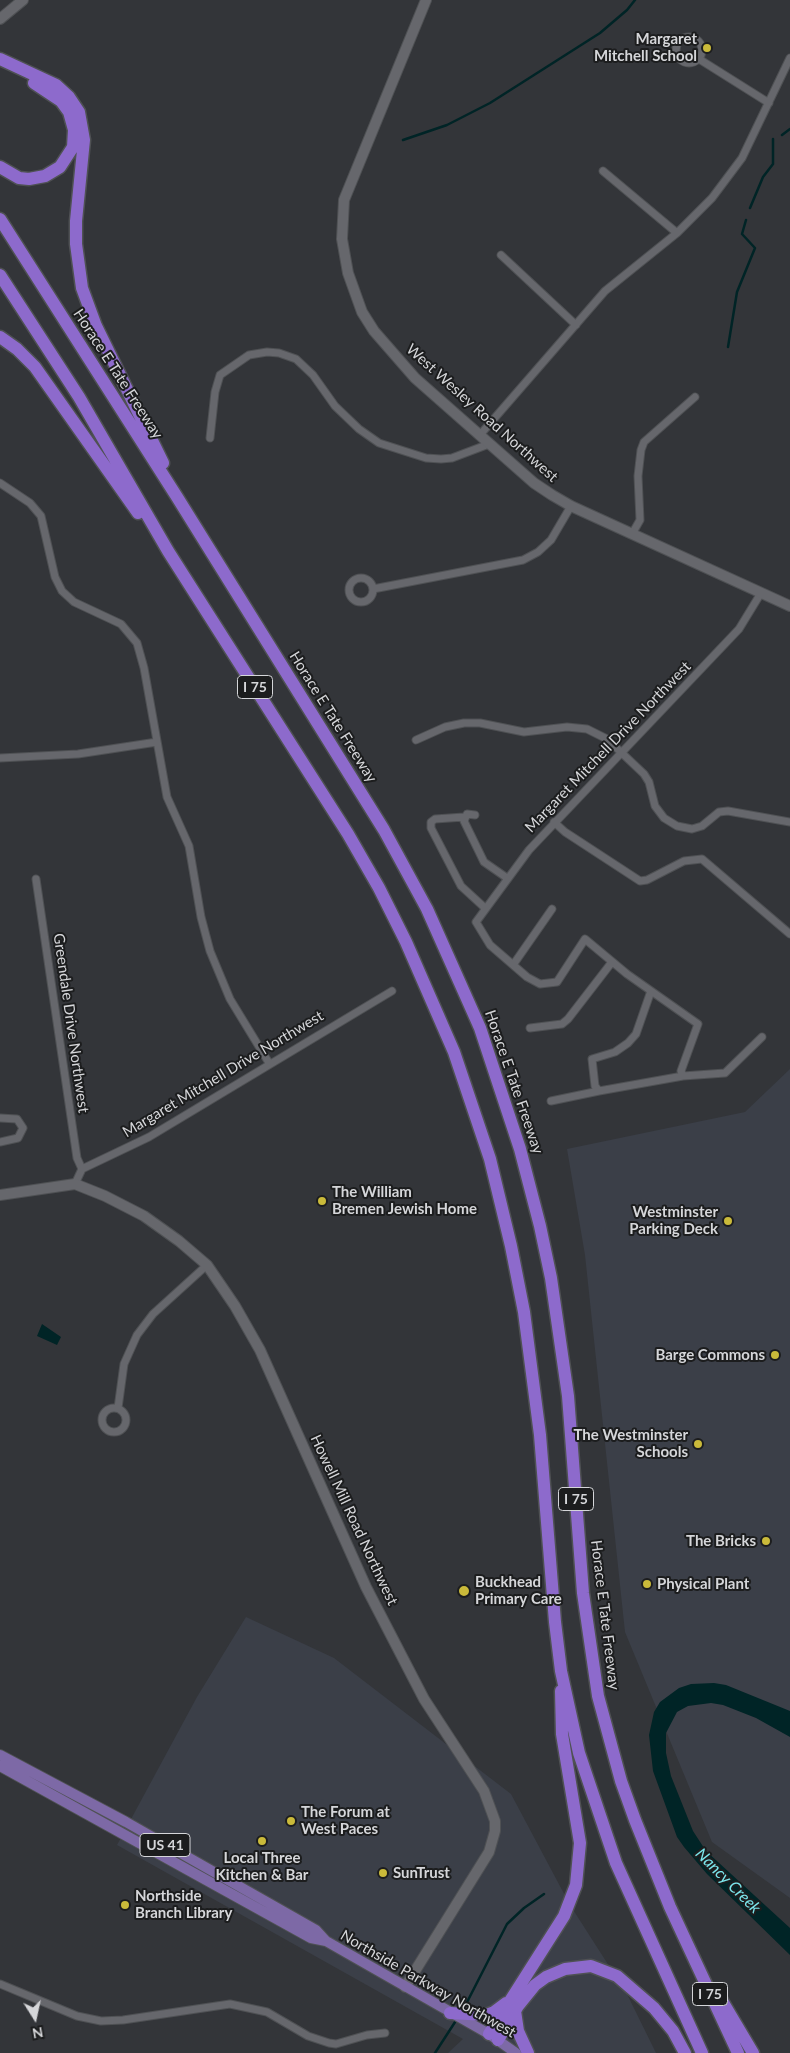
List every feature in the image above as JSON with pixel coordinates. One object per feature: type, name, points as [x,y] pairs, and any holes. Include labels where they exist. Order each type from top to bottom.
[{"type":"highway","points":[[0,167],[19,178],[29,179],[45,176],[53,173],[66,161],[75,139],[73,122],[61,101],[2,63]]},
{"type":"highway","points":[[2,63],[56,85],[70,97],[79,112],[84,140],[76,221],[76,244],[82,288],[96,326],[141,415],[177,497]]},
{"type":"highway","name":"Horace E Tate Freeway","points":[[0,219],[177,497],[398,853],[442,941],[489,1053],[534,1198],[554,1296],[568,1396],[583,1593],[598,1696],[621,1780],[635,1820],[683,1934],[738,2053]]},
{"type":"highway","name":"I 75","points":[[0,275],[78,397],[168,551],[262,697],[379,888],[428,990],[454,1052],[490,1159],[509,1237],[524,1312],[534,1375],[548,1547],[562,1671],[579,1752],[612,1854],[641,1923],[702,2053]]},
{"type":"highway","points":[[0,337],[18,349],[35,367],[133,507],[168,551]]},
{"type":"highway","points":[[493,2037],[515,1994],[564,1916],[576,1885],[579,1869],[578,1828],[562,1734],[562,1671]]},
{"type":"highway","points":[[683,1934],[752,2053]]},
{"type":"highway","points":[[493,2037],[527,1994],[546,1977],[566,1968],[591,1966],[617,1976],[654,2008],[673,2031],[685,2053]]},
{"type":"highway","points":[[450,2013],[471,2016],[490,2014],[503,2006],[515,1994]]},
{"type":"highway","points":[[515,2011],[518,2031],[528,2053]]},
{"type":"main road","points":[[0,19],[23,0]]},
{"type":"main road","name":"West Wesley Road Northwest","points":[[426,0],[347,187],[342,213],[342,239],[353,291],[374,331],[415,378],[534,483],[571,506],[789,604]]},
{"type":"main road","name":"Howell Mill Road Northwest","points":[[0,1195],[74,1184],[105,1196],[144,1216],[179,1241],[207,1265],[235,1306],[260,1350],[366,1587],[424,1699],[484,1791],[492,1810],[495,1832],[489,1852],[405,1987]]},
{"type":"main road","name":"Northside Parkway Northwest","points":[[0,1755],[126,1822],[316,1930],[326,1941],[493,2037],[516,2053]]},
{"type":"main road","name":"Northside Parkway Northwest","points":[[0,1766],[311,1938],[326,1941]]},
{"type":"street","points":[[479,436],[618,279],[676,233],[701,210],[728,179],[742,158],[790,58]]},
{"type":"street","points":[[699,59],[769,103]]},
{"type":"street","points":[[603,171],[676,233]]},
{"type":"street","points":[[502,254],[576,325]]},
{"type":"street","points":[[210,438],[215,392],[220,375],[249,356],[267,352],[279,353],[296,359],[313,375],[335,406],[359,429],[379,443],[426,458],[441,460],[452,458],[488,444]]},
{"type":"street","points":[[632,534],[640,520],[638,476],[641,450],[644,442],[695,398]]},
{"type":"street","points":[[0,483],[30,502],[41,516],[55,577],[66,596],[121,624],[137,643],[144,668],[167,797],[189,846],[200,917],[214,965],[230,999],[269,1063]]},
{"type":"street","points":[[373,589],[523,560],[538,552],[551,540],[571,506]]},
{"type":"street","name":"Margaret Mitchell Drive Northwest","points":[[513,964],[490,945],[476,922],[507,878],[554,822],[739,630],[761,593]]},
{"type":"street","points":[[416,740],[445,727],[464,723],[480,723],[524,732],[576,727],[601,734],[644,774],[649,782],[655,806],[664,818],[677,826],[692,829],[719,812],[728,811],[790,822]]},
{"type":"street","points":[[0,758],[78,754],[157,742]]},
{"type":"street","points":[[475,814],[467,814],[464,817],[435,819],[431,822],[431,828],[461,886],[486,908]]},
{"type":"street","points":[[464,817],[484,862],[507,878]]},
{"type":"street","points":[[554,822],[565,832],[640,880],[647,880],[684,861],[702,860],[790,934]]},
{"type":"street","name":"Greendale Drive Northwest","points":[[36,879],[77,1158],[82,1169]]},
{"type":"street","points":[[552,909],[513,964],[540,984],[557,982],[585,939],[612,962],[698,1024],[681,1071],[683,1076]]},
{"type":"street","points":[[530,1028],[562,1024],[568,1019],[612,962]]},
{"type":"street","points":[[599,1091],[595,1086],[592,1059],[615,1052],[628,1043],[636,1034],[651,990]]},
{"type":"street","name":"Margaret Mitchell Drive Northwest","points":[[82,1169],[149,1137],[269,1063],[392,991]]},
{"type":"street","points":[[551,1101],[683,1076],[725,1072],[762,1037]]},
{"type":"street","points":[[0,1118],[17,1119],[22,1128],[18,1138],[0,1142]]},
{"type":"street","points":[[74,1184],[82,1169]]},
{"type":"street","points":[[118,1408],[124,1364],[137,1335],[153,1314],[207,1265]]},
{"type":"street","points":[[0,1984],[76,2016],[101,2021],[123,2020],[230,2004],[268,2012],[308,2036],[329,2043],[336,2044],[367,2035],[386,2033]]},
{"type":"shaded area","name":"The Westminster Schools","points":[[790,1069],[790,1898],[712,1842],[625,1632],[585,1255],[567,1149],[745,1112]]},
{"type":"shaded area","points":[[246,1617],[334,1658],[511,1794],[570,1905],[627,1994],[656,2053],[448,2053],[463,2039],[117,1845],[197,1697]]},
{"type":"water","points":[[42,1324],[61,1337],[57,1345],[37,1336]]},
{"type":"water","name":"Nancy Creek","points":[[714,1683],[726,1685],[790,1711],[790,1737],[756,1718],[723,1705],[711,1703],[688,1706],[677,1712],[666,1733],[666,1753],[671,1776],[693,1831],[706,1851],[790,1928],[790,1955],[707,1874],[684,1847],[677,1837],[653,1771],[649,1735],[654,1712],[660,1702],[679,1688],[691,1684]]},
{"type":"waterway","points":[[403,140],[447,125],[490,103],[600,33],[627,10],[635,0]]},
{"type":"waterway","points":[[782,135],[790,129]]},
{"type":"waterway","points":[[750,208],[763,177],[773,164],[773,139]]},
{"type":"waterway","points":[[728,347],[737,292],[755,248],[742,234],[746,220]]},
{"type":"waterway","points":[[463,2010],[507,1924],[524,1908],[544,1894]]},
{"type":"waterway","points":[[435,2053],[457,2019]]},
{"type":"place","name":"Margaret Mitchell School","points":[[707,48]]},
{"type":"place","name":"The William Bremen Jewish Home","points":[[322,1201]]},
{"type":"place","name":"Westminster Parking Deck","points":[[728,1221]]},
{"type":"place","name":"Barge Commons","points":[[775,1355]]},
{"type":"place","name":"The Westminster Schools","points":[[698,1444]]},
{"type":"place","name":"The Bricks","points":[[766,1541]]},
{"type":"place","name":"Physical Plant","points":[[647,1584]]},
{"type":"place","name":"Buckhead Primary Care","points":[[464,1591]]},
{"type":"place","name":"The Forum at West Paces","points":[[291,1821]]},
{"type":"place","name":"Local Three Kitchen & Bar","points":[[262,1841]]},
{"type":"place","name":"SunTrust","points":[[383,1873]]},
{"type":"place","name":"Northside Branch Library","points":[[125,1905]]}]
